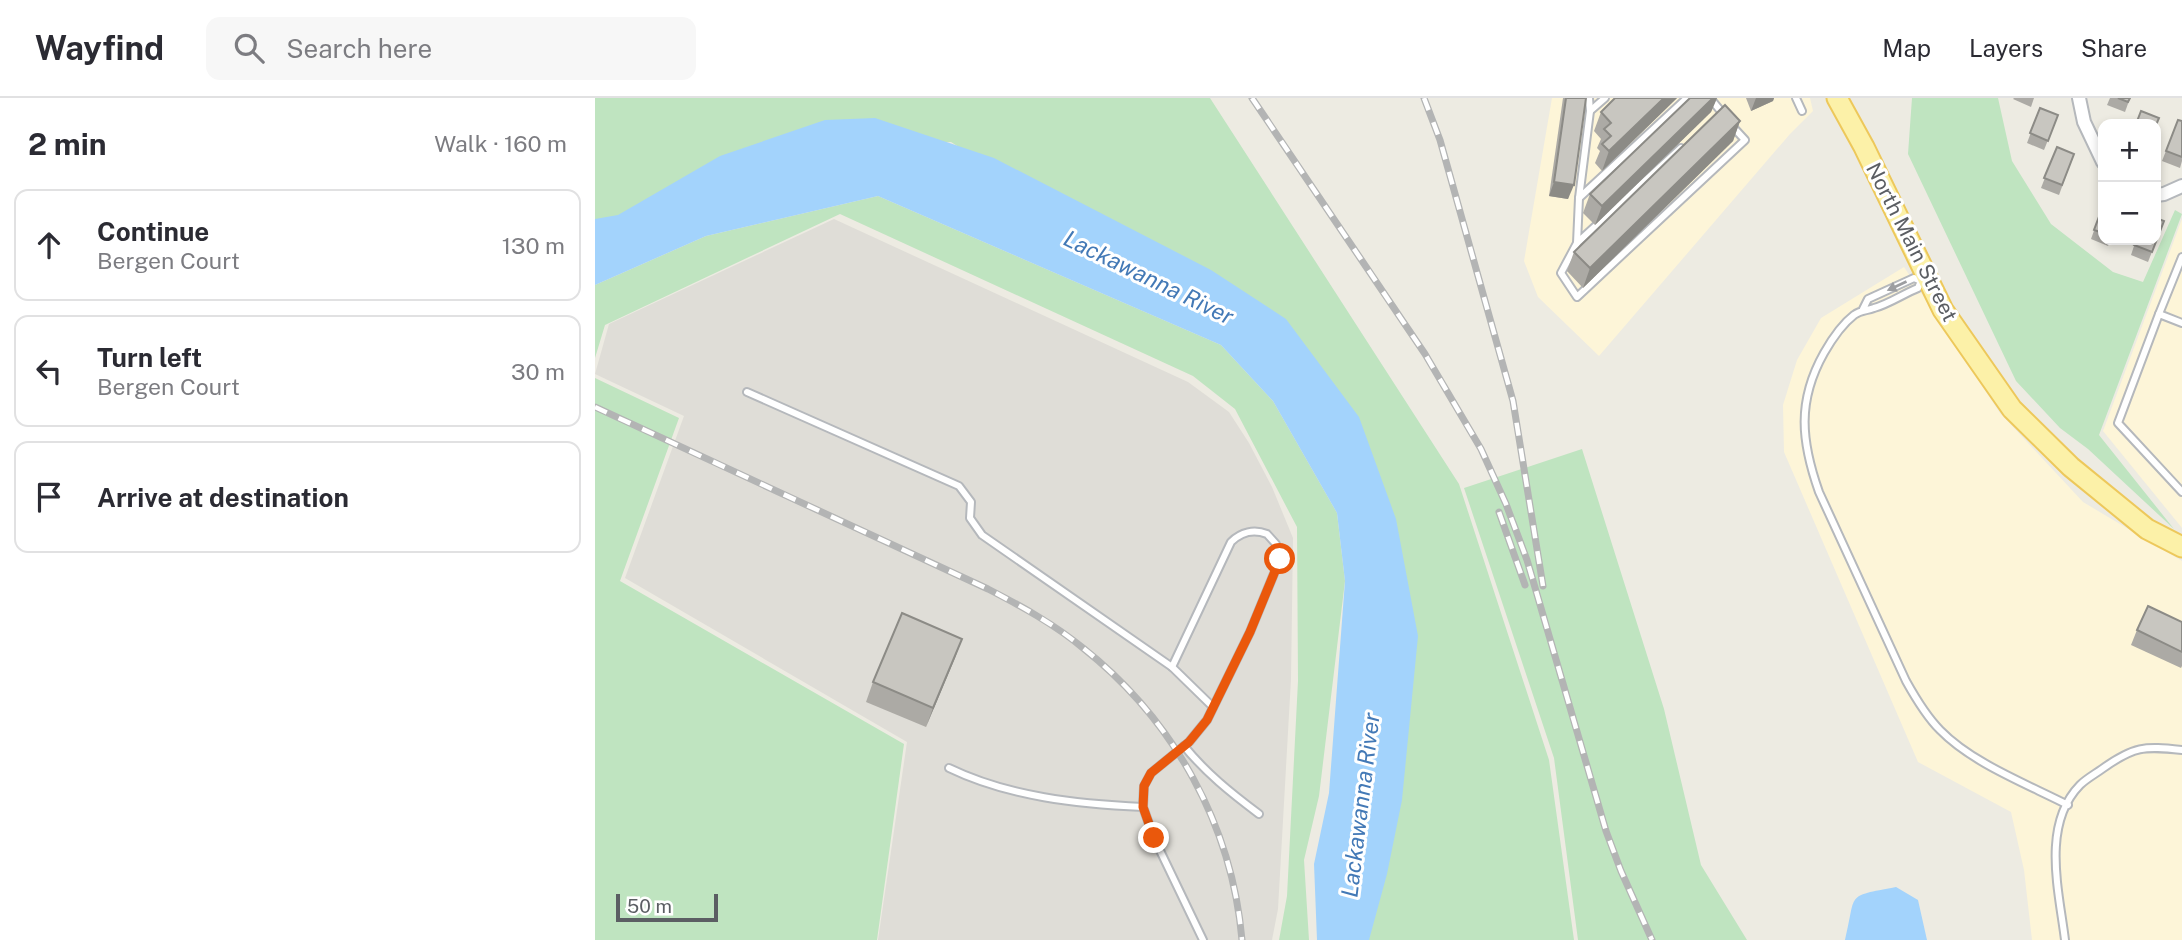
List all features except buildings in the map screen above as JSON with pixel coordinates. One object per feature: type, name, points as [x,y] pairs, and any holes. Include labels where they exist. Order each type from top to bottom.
[{"type":"main road","name":"North Main Street","points":[[1837,98],[1864,147],[1924,279],[2012,409],[2071,467],[2147,528],[2182,547]]},
{"type":"street","points":[[2079,98],[2084,122],[2098,151]]},
{"type":"street","points":[[2161,193],[2182,186]]},
{"type":"lane","points":[[1577,243],[1589,98]]},
{"type":"lane","points":[[1590,111],[1605,98]]},
{"type":"lane","points":[[1579,198],[1687,98]]},
{"type":"lane","points":[[1690,140],[1577,243],[1561,273],[1577,297],[1745,140],[1710,98]]},
{"type":"lane","points":[[1796,98],[1802,111]]},
{"type":"lane","points":[[1711,121],[1721,112]]},
{"type":"lane","points":[[2182,257],[2118,423],[2182,492]]},
{"type":"lane","points":[[1924,279],[1918,288],[1872,309],[1863,309],[1851,317],[1834,336],[1809,386],[1803,427],[1811,468],[1819,492],[1906,681],[1922,709],[1941,732],[1959,747],[2068,805]]},
{"type":"lane","points":[[2159,314],[2182,323]]},
{"type":"lane","points":[[747,392],[959,486],[971,502],[970,519],[982,535],[1172,667],[1213,707]]},
{"type":"lane","points":[[1172,667],[1231,542],[1250,532],[1267,534],[1276,544],[1280,559],[1250,632],[1198,733],[1151,773],[1144,786],[1143,807],[1154,838],[1203,940]]},
{"type":"lane","points":[[1184,746],[1209,775],[1259,814]]},
{"type":"lane","points":[[2065,940],[2055,852],[2063,813],[2080,785],[2118,757],[2146,746],[2182,750]]},
{"type":"lane","points":[[949,768],[1027,794],[1095,805],[1143,807]]},
{"type":"shaded area","points":[[1552,98],[1810,98],[1813,111],[1790,134],[1599,356],[1538,297],[1524,261]]},
{"type":"shaded area","points":[[834,219],[1188,382],[1229,412],[1249,443],[1272,487],[1293,538],[1291,679],[1278,909],[1272,940],[878,940],[907,742],[625,578],[684,416],[595,374],[609,324]]},
{"type":"shaded area","points":[[2182,219],[2182,528],[2103,431]]},
{"type":"shaded area","points":[[1904,267],[2000,413],[2083,502],[2182,561],[2182,940],[2032,940],[2024,870],[2011,812],[1918,762],[1784,452],[1783,405],[1797,360],[1821,318]]},
{"type":"green space","points":[[595,98],[1210,98],[1459,484],[1549,760],[1574,940],[1357,940],[1405,699],[1309,409],[1089,230],[951,142],[816,149],[595,233]]},
{"type":"green space","points":[[1912,98],[1998,98],[2012,161],[2051,224],[2113,272],[2143,282],[2175,210],[2182,214],[2099,435],[2174,529],[2088,449],[2060,428],[2016,381],[1908,154]]},
{"type":"green space","points":[[878,196],[1221,345],[1273,401],[1337,513],[1345,581],[1319,796],[1304,860],[1309,940],[1279,940],[1287,896],[1298,681],[1297,527],[1235,409],[1193,376],[840,214],[605,325],[595,358],[595,285],[706,236]]},
{"type":"green space","points":[[595,378],[679,418],[620,581],[904,744],[877,940],[595,940]]},
{"type":"green space","points":[[1582,449],[1664,709],[1701,865],[1747,940],[1578,940],[1554,758],[1464,488]]},
{"type":"water","name":"Lackawanna River","points":[[875,118],[994,158],[1211,270],[1286,319],[1359,417],[1396,519],[1418,636],[1402,800],[1387,874],[1369,940],[1317,940],[1314,864],[1329,793],[1345,581],[1337,513],[1273,401],[1221,345],[878,196],[706,236],[595,285],[595,219],[618,215],[720,156],[825,120]]},
{"type":"water","points":[[1896,887],[1918,900],[1927,940],[1845,940],[1855,899],[1868,893]]},
{"type":"railway","points":[[1252,98],[1425,354],[1481,449],[1527,560],[1606,831],[1652,940]]},
{"type":"railway","points":[[1424,98],[1440,140],[1513,401],[1543,586]]},
{"type":"railway","points":[[595,407],[988,589],[1037,616],[1083,648],[1116,677],[1145,708],[1171,742],[1193,778],[1226,856],[1236,897],[1242,940]]},
{"type":"railway","points":[[1499,512],[1525,585]]},
{"type":"route","points":[[1154,838],[1143,807],[1144,786],[1151,773],[1189,742],[1207,720],[1250,632],[1280,559]]}]
